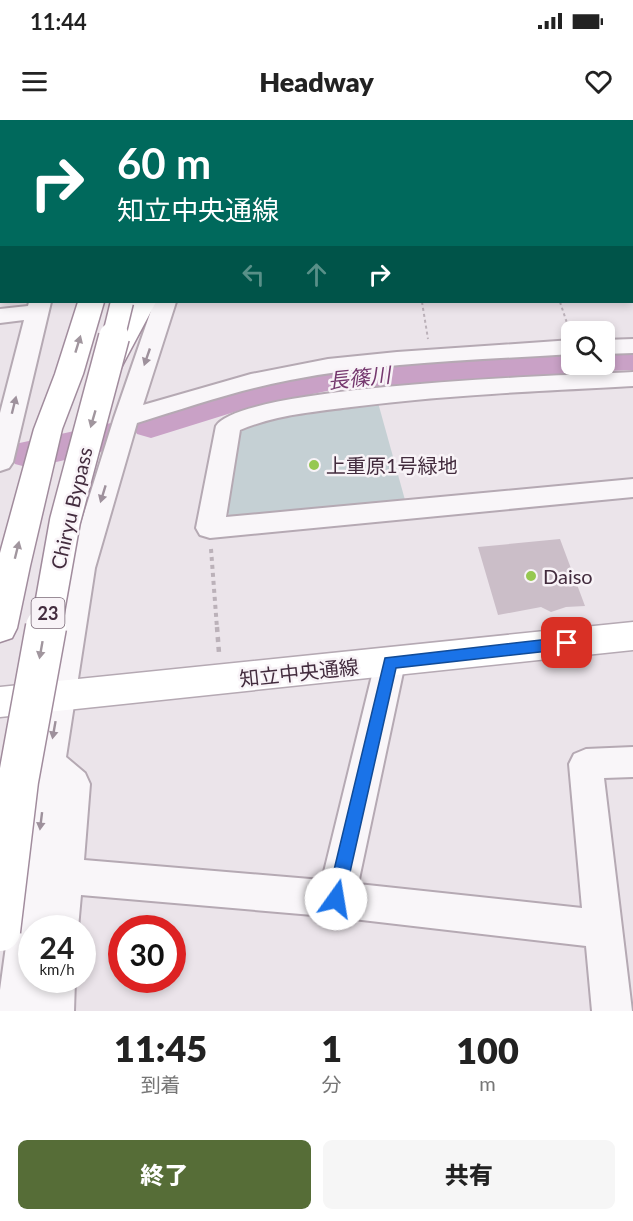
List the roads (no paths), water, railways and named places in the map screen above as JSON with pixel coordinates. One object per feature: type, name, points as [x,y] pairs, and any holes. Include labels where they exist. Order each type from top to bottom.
[{"type":"main road","points":[[48,429],[48,378],[70,303]]},
{"type":"main road","name":"Chiryu Bypass","points":[[0,628],[13,566],[48,429],[69,374],[91,303]]},
{"type":"main road","name":"Chiryu Bypass","points":[[0,931],[18,781],[64,521],[106,371],[122,303]]},
{"type":"main road","points":[[106,371],[143,303]]},
{"type":"main road","name":"知立中央通線","points":[[0,702],[60,698],[633,636]]},
{"type":"street","points":[[17,1011],[48,763],[81,568],[126,418],[165,303]]},
{"type":"street","points":[[0,316],[38,307],[2,451]]},
{"type":"street","points":[[615,346],[633,346]]},
{"type":"street","points":[[126,418],[211,392],[291,373],[352,363],[561,348]]},
{"type":"street","points":[[633,380],[373,396],[278,410],[240,420],[228,426],[210,528],[633,488]]},
{"type":"street","points":[[336,899],[390,663]]},
{"type":"street","points":[[612,1011],[586,764],[633,762]]},
{"type":"street","points":[[48,763],[73,784],[60,915]]},
{"type":"street","points":[[62,876],[336,899],[603,929]]},
{"type":"street","points":[[54,1011],[55,993]]},
{"type":"waterway","name":"長篠川","points":[[615,360],[633,359]]},
{"type":"waterway","name":"長篠川","points":[[151,425],[236,398],[336,377],[561,363]]},
{"type":"waterway","name":"長篠川","points":[[30,454],[111,436]]},
{"type":"place","name":"上重原1号緑地","points":[[314,465]]},
{"type":"place","name":"Daiso","points":[[531,576]]}]
